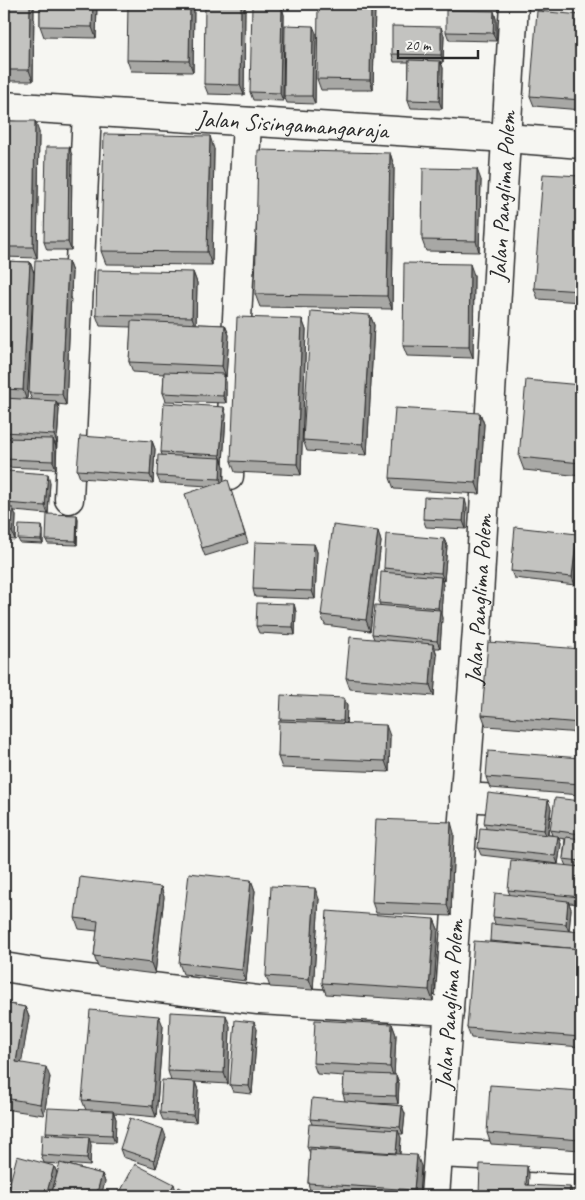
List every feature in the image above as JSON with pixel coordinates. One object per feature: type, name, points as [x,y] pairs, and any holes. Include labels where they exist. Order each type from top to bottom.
[{"type":"street","name":"Jalan Panglima Polem","points":[[435,1196],[477,630],[514,4]]},
{"type":"street","name":"Jalan Sisingamangaraja","points":[[4,106],[581,144]]},
{"type":"street","points":[[69,499],[87,112]]},
{"type":"street","points":[[229,476],[247,122]]},
{"type":"street","points":[[464,797],[581,804]]},
{"type":"street","points":[[4,967],[258,1000],[449,1011]]},
{"type":"street","points":[[438,1153],[581,1160]]},
{"type":"building","points":[[4,4],[30,4],[29,70],[4,70]]},
{"type":"building","points":[[40,4],[93,4],[92,27],[40,26]]},
{"type":"building","points":[[128,4],[190,4],[189,61],[127,60]]},
{"type":"building","points":[[205,4],[241,4],[240,85],[204,84]]},
{"type":"building","points":[[318,4],[371,4],[370,80],[317,79]]},
{"type":"building","points":[[252,6],[282,7],[280,93],[250,92]]},
{"type":"building","points":[[446,10],[494,11],[493,33],[446,32]]},
{"type":"building","points":[[537,11],[581,15],[581,100],[530,96]]},
{"type":"building","points":[[285,25],[313,26],[312,96],[284,96]]},
{"type":"building","points":[[392,26],[441,27],[441,55],[392,54]]},
{"type":"building","points":[[409,60],[440,61],[439,101],[408,100]]},
{"type":"building","points":[[4,121],[35,121],[33,247],[4,247]]},
{"type":"building","points":[[104,134],[210,136],[207,252],[101,251]]},
{"type":"building","points":[[46,147],[69,147],[68,242],[44,242]]},
{"type":"building","points":[[258,150],[390,153],[387,296],[255,294]]},
{"type":"building","points":[[423,168],[477,169],[476,241],[422,240]]},
{"type":"building","points":[[543,174],[581,176],[581,291],[534,288]]},
{"type":"building","points":[[35,260],[68,261],[62,394],[29,393]]},
{"type":"building","points":[[4,261],[30,262],[23,390],[4,389]]},
{"type":"building","points":[[404,263],[470,264],[469,347],[403,346]]},
{"type":"building","points":[[97,270],[193,272],[192,317],[96,315]]},
{"type":"building","points":[[311,311],[370,315],[363,444],[303,440]]},
{"type":"building","points":[[237,317],[302,319],[297,464],[231,461]]},
{"type":"building","points":[[131,321],[225,325],[222,366],[129,362]]},
{"type":"building","points":[[164,372],[224,374],[223,396],[163,393]]},
{"type":"building","points":[[526,380],[581,385],[581,463],[519,457]]},
{"type":"building","points":[[4,398],[56,401],[54,435],[4,432]]},
{"type":"building","points":[[164,403],[224,407],[220,455],[161,452]]},
{"type":"building","points":[[395,408],[480,413],[476,483],[390,478]]},
{"type":"building","points":[[80,436],[152,441],[150,475],[77,470]]},
{"type":"building","points":[[4,438],[53,439],[53,461],[4,459]]},
{"type":"building","points":[[158,455],[221,458],[220,479],[157,476]]},
{"type":"building","points":[[7,471],[48,474],[45,506],[5,503]]},
{"type":"building","points":[[228,480],[245,535],[202,548],[185,494]]},
{"type":"building","points":[[424,497],[465,499],[463,521],[423,519]]},
{"type":"building","points":[[4,508],[13,508],[12,532],[4,531]]},
{"type":"building","points":[[47,514],[77,515],[76,541],[46,540]]},
{"type":"building","points":[[19,525],[42,526],[41,540],[18,539]]},
{"type":"building","points":[[333,525],[378,531],[366,620],[321,615]]},
{"type":"building","points":[[515,527],[577,534],[572,577],[511,571]]},
{"type":"building","points":[[386,534],[444,539],[441,573],[384,568]]},
{"type":"building","points":[[255,542],[314,544],[312,591],[253,589]]},
{"type":"building","points":[[381,572],[441,577],[438,608],[379,603]]},
{"type":"building","points":[[257,603],[294,604],[293,627],[256,626]]},
{"type":"building","points":[[375,605],[440,610],[437,641],[372,634]]},
{"type":"building","points":[[350,637],[433,644],[430,685],[346,678]]},
{"type":"building","points":[[488,642],[581,649],[581,723],[482,715]]},
{"type":"building","points":[[281,695],[344,698],[343,721],[280,719]]},
{"type":"building","points":[[279,721],[386,725],[385,761],[278,757]]},
{"type":"building","points":[[488,751],[581,758],[581,784],[486,777]]},
{"type":"building","points":[[488,793],[548,800],[544,830],[484,823]]},
{"type":"building","points":[[555,798],[581,801],[581,834],[550,830]]},
{"type":"building","points":[[376,819],[451,822],[447,905],[372,902]]},
{"type":"building","points":[[480,828],[558,836],[555,856],[478,848]]},
{"type":"building","points":[[566,837],[581,839],[581,861],[563,859]]},
{"type":"building","points":[[511,860],[581,867],[581,897],[508,890]]},
{"type":"building","points":[[189,873],[251,880],[242,970],[179,963]]},
{"type":"building","points":[[80,877],[161,887],[151,963],[94,956],[98,921],[75,918]]},
{"type":"building","points":[[271,886],[315,888],[309,979],[266,976]]},
{"type":"building","points":[[495,893],[568,901],[566,924],[493,917]]},
{"type":"building","points":[[327,911],[434,919],[429,990],[322,983]]},
{"type":"building","points":[[491,924],[581,932],[581,949],[490,941]]},
{"type":"building","points":[[474,941],[581,949],[581,1037],[467,1028]]},
{"type":"building","points":[[4,1003],[25,1007],[16,1062],[46,1067],[40,1104],[4,1098]]},
{"type":"building","points":[[90,1010],[159,1016],[152,1106],[82,1100]]},
{"type":"building","points":[[170,1012],[226,1015],[224,1073],[168,1071]]},
{"type":"building","points":[[235,1020],[254,1022],[249,1086],[230,1085]]},
{"type":"building","points":[[315,1020],[392,1024],[390,1067],[313,1063]]},
{"type":"building","points":[[344,1073],[396,1075],[396,1096],[343,1094]]},
{"type":"building","points":[[162,1080],[195,1082],[193,1115],[160,1113]]},
{"type":"building","points":[[490,1085],[581,1091],[581,1140],[487,1133]]},
{"type":"building","points":[[312,1098],[402,1106],[400,1127],[310,1119]]},
{"type":"building","points":[[48,1108],[113,1111],[112,1135],[46,1132]]},
{"type":"building","points":[[130,1118],[163,1129],[154,1160],[120,1149]]},
{"type":"building","points":[[309,1124],[398,1130],[396,1153],[307,1147]]},
{"type":"building","points":[[42,1134],[89,1137],[87,1158],[41,1155]]},
{"type":"building","points":[[310,1149],[417,1155],[414,1190],[308,1183]]},
{"type":"building","points":[[17,1156],[54,1166],[46,1196],[34,1196],[8,1190]]},
{"type":"building","points":[[60,1163],[102,1174],[96,1196],[51,1196]]},
{"type":"building","points":[[135,1164],[174,1184],[167,1196],[118,1196]]},
{"type":"building","points":[[480,1164],[527,1166],[526,1185],[570,1187],[569,1196],[479,1196]]},
{"type":"building","points":[[575,1173],[581,1173],[581,1196],[574,1196]]},
{"type":"building","points":[[179,1187],[195,1196],[174,1196]]}]
